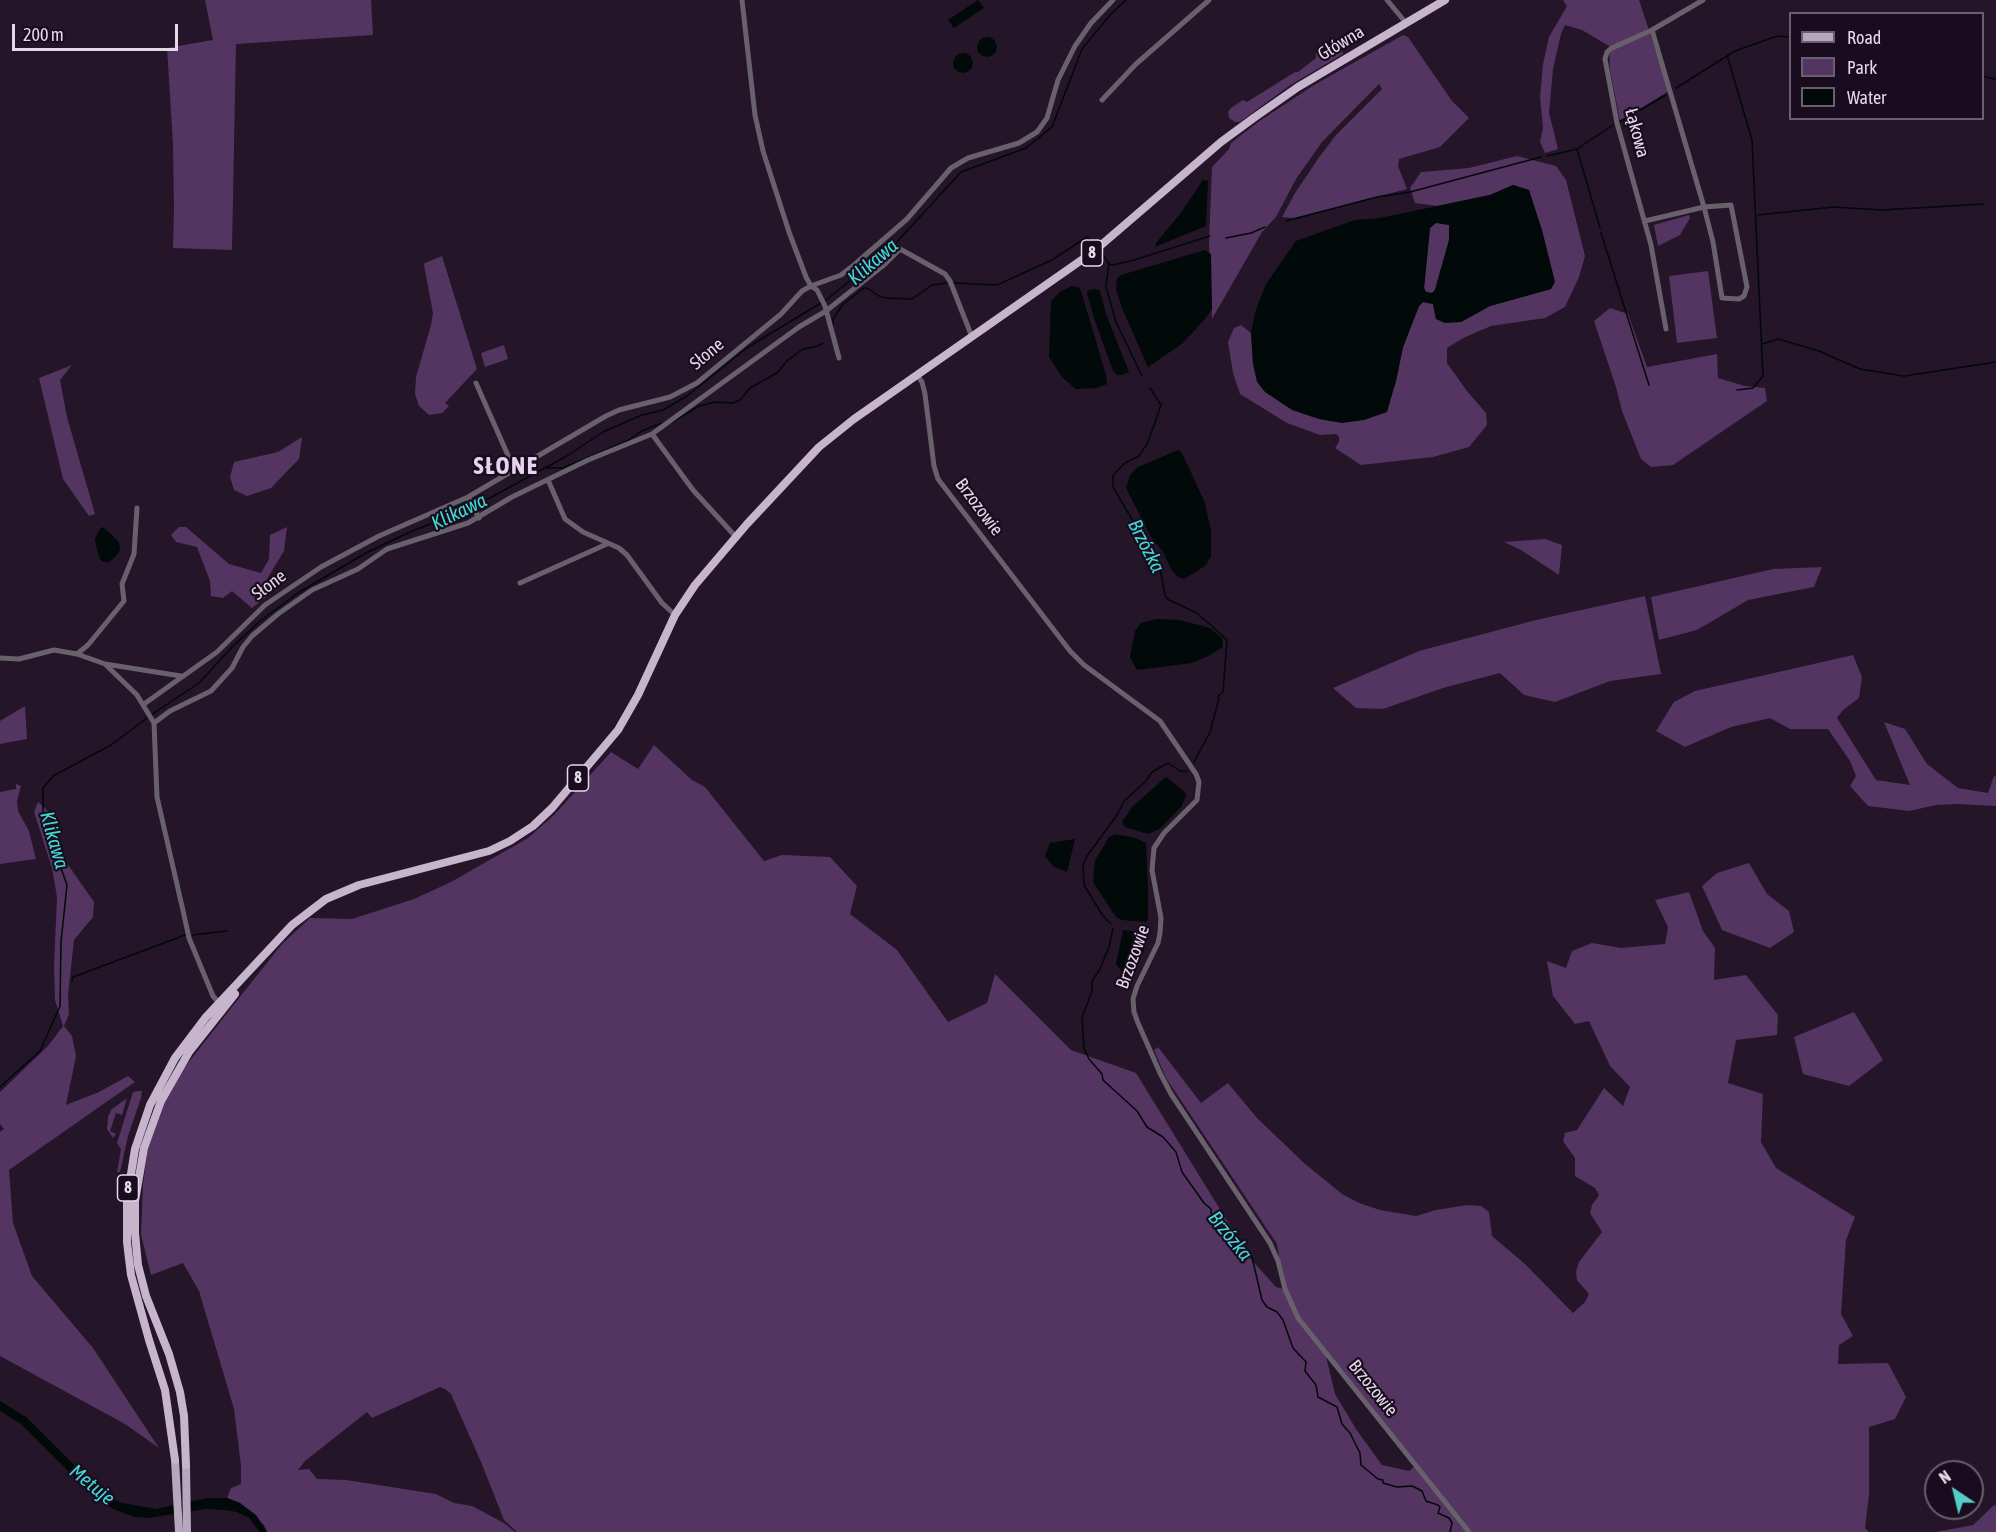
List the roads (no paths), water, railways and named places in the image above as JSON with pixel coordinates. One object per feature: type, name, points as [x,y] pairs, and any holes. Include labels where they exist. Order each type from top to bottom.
[{"type":"highway","name":"Główna","points":[[972,337],[1102,245],[1210,151],[1255,117],[1298,87],[1445,0]]},
{"type":"highway","name":"8","points":[[175,1460],[165,1390],[131,1275],[127,1235],[129,1182],[140,1132],[158,1086],[189,1038],[221,1006],[292,925],[313,907],[333,895],[368,882],[489,850],[517,837],[538,821],[607,744],[623,722],[675,615],[695,585],[736,537],[819,447],[854,419],[972,337]]},
{"type":"highway","name":"8","points":[[186,1465],[182,1401],[177,1380],[146,1296],[140,1273],[136,1247],[135,1201],[144,1148],[161,1101],[185,1058],[221,1006]]},
{"type":"highway","points":[[172,1431],[185,1431]]},
{"type":"main road","points":[[175,1460],[183,1490],[187,1532]]},
{"type":"main road","points":[[179,1532],[186,1465]]},
{"type":"street","points":[[742,0],[750,78],[759,133],[789,232],[811,285],[820,294],[826,308],[838,358]]},
{"type":"street","name":"Słone","points":[[146,707],[181,676],[217,652],[265,605],[309,574],[379,536],[468,497],[606,416],[619,410],[670,397],[687,389],[772,322],[802,291],[811,285],[841,275],[915,211],[951,168],[969,158],[1019,143],[1037,132],[1047,118],[1058,80],[1075,46],[1091,23],[1113,0]]},
{"type":"street","points":[[1102,100],[1136,63],[1209,0]]},
{"type":"street","points":[[1387,0],[1406,23]]},
{"type":"street","name":"Łąkowa","points":[[1666,329],[1645,221],[1617,123],[1605,59],[1607,52],[1612,48],[1652,30],[1703,0]]},
{"type":"street","points":[[1645,221],[1704,207],[1731,205],[1747,287],[1744,296],[1739,299],[1722,298],[1713,242],[1704,207],[1652,30]]},
{"type":"street","points":[[153,721],[211,691],[232,668],[243,647],[252,636],[312,590],[366,565],[387,549],[478,515],[588,460],[652,434],[885,264],[900,249],[945,274],[950,281],[972,337]]},
{"type":"street","name":"Brzozowie","points":[[918,375],[925,394],[934,466],[938,479],[1070,651],[1084,665],[1160,721],[1199,782],[1197,800],[1164,833],[1154,848],[1152,870],[1161,918],[1160,935],[1133,999],[1137,1023],[1160,1074],[1270,1243],[1278,1261],[1287,1295],[1298,1318],[1469,1532]]},
{"type":"street","points":[[476,383],[514,469]]},
{"type":"street","points":[[652,434],[693,490],[736,537]]},
{"type":"street","points":[[548,480],[565,519],[583,532],[619,548],[627,555],[662,603],[675,615]]},
{"type":"street","points":[[468,497],[478,515]]},
{"type":"street","points":[[77,654],[88,645],[124,601],[122,584],[134,554],[137,508]]},
{"type":"street","points":[[520,583],[607,544]]},
{"type":"street","points":[[0,658],[19,659],[54,650],[77,654],[105,664],[181,676]]},
{"type":"street","points":[[105,664],[146,707],[153,721],[157,798],[189,938],[213,996],[221,1006]]},
{"type":"water","points":[[978,0],[984,8],[954,28],[948,20]]},
{"type":"water","points":[[987,37],[994,40],[997,47],[994,54],[987,57],[980,54],[977,47],[980,40]]},
{"type":"water","points":[[963,53],[970,56],[973,63],[970,70],[963,73],[956,70],[953,63],[956,56]]},
{"type":"water","points":[[1203,180],[1208,181],[1206,226],[1155,247],[1156,243],[1180,214]]},
{"type":"water","points":[[1513,185],[1529,190],[1555,282],[1551,289],[1490,306],[1461,322],[1445,323],[1436,319],[1433,304],[1423,302],[1419,306],[1403,347],[1387,412],[1364,420],[1342,423],[1319,419],[1292,410],[1265,392],[1257,382],[1251,333],[1256,309],[1266,284],[1296,241],[1355,220],[1380,218],[1490,195]],"holes":[[[1436,223],[1449,225],[1449,240],[1435,290],[1432,293],[1426,292],[1424,288],[1430,228]]]},
{"type":"water","points":[[1205,250],[1211,254],[1212,309],[1183,343],[1148,367],[1122,308],[1116,289],[1117,278]]},
{"type":"water","points":[[1072,286],[1078,287],[1081,291],[1106,375],[1107,384],[1097,388],[1076,389],[1062,377],[1049,357],[1051,301],[1061,291]]},
{"type":"water","points":[[1089,290],[1100,291],[1106,314],[1129,372],[1122,375],[1117,375],[1113,371],[1094,318],[1087,293]]},
{"type":"water","points":[[1178,450],[1182,453],[1205,503],[1211,531],[1211,557],[1205,566],[1184,579],[1178,577],[1171,569],[1163,552],[1151,537],[1126,488],[1130,475],[1138,467]]},
{"type":"water","points":[[103,527],[119,542],[120,550],[109,562],[103,562],[100,559],[96,546],[95,539]]},
{"type":"water","points":[[1156,619],[1179,620],[1210,628],[1222,638],[1223,647],[1192,663],[1137,670],[1130,657],[1135,631],[1141,623]]},
{"type":"water","points":[[1166,777],[1185,792],[1186,796],[1181,807],[1161,828],[1148,834],[1125,827],[1122,822],[1133,806]]},
{"type":"water","points":[[1115,834],[1146,843],[1148,919],[1146,922],[1122,920],[1116,917],[1093,882],[1095,861],[1109,837]]},
{"type":"water","points":[[1075,839],[1067,872],[1053,866],[1045,856],[1050,843]]},
{"type":"water","points":[[1123,930],[1139,932],[1147,939],[1143,953],[1131,976],[1124,974],[1116,964]]},
{"type":"water","name":"Metuje","points":[[0,1401],[26,1417],[90,1481],[107,1495],[122,1503],[156,1509],[207,1498],[227,1498],[240,1503],[256,1515],[267,1532],[260,1532],[249,1518],[237,1512],[225,1510],[206,1509],[148,1518],[135,1517],[113,1509],[88,1491],[20,1423],[0,1411]]},
{"type":"waterway","name":"Klikawa","points":[[825,301],[896,243],[961,172],[1026,148],[1052,127],[1082,49],[1110,15],[1126,0]]},
{"type":"waterway","points":[[1676,88],[1735,51],[1777,36],[1789,37]]},
{"type":"waterway","points":[[1727,55],[1752,140],[1763,376],[1753,388],[1737,390]]},
{"type":"waterway","points":[[1985,77],[1996,79]]},
{"type":"waterway","points":[[1619,122],[1666,95]]},
{"type":"waterway","points":[[1547,156],[1577,149],[1613,125]]},
{"type":"waterway","points":[[1577,149],[1600,228]]},
{"type":"waterway","points":[[1286,221],[1377,197],[1410,192],[1541,157]]},
{"type":"waterway","points":[[1758,215],[1834,207],[1882,210],[1984,204]]},
{"type":"waterway","points":[[1226,238],[1251,233],[1265,227]]},
{"type":"waterway","points":[[1601,233],[1649,385]]},
{"type":"waterway","points":[[1109,264],[1134,260],[1210,236]]},
{"type":"waterway","points":[[953,283],[997,285],[1052,260],[1087,237],[1095,243]]},
{"type":"waterway","points":[[1102,253],[1108,263]]},
{"type":"waterway","name":"Brzózka","points":[[1109,263],[1106,287],[1116,322],[1142,376]]},
{"type":"waterway","points":[[833,325],[833,319],[843,304],[864,288],[886,298],[912,299],[932,285],[946,283]]},
{"type":"waterway","name":"Klikawa","points":[[475,506],[567,456],[603,432],[642,415],[663,410],[687,396],[748,347],[821,303]]},
{"type":"waterway","points":[[1762,344],[1778,339],[1819,351],[1860,369],[1904,376],[1996,362]]},
{"type":"waterway","points":[[671,423],[699,406],[715,402],[733,403],[740,400],[750,388],[777,373],[788,360],[803,349],[823,343]]},
{"type":"waterway","name":"Brzózka","points":[[1150,388],[1161,405],[1148,442],[1139,456],[1125,463],[1113,475],[1113,487],[1160,567],[1165,596],[1197,613],[1227,640],[1223,692],[1218,696],[1210,732],[1194,762]]},
{"type":"waterway","points":[[546,468],[563,468],[627,441],[642,431],[662,423]]},
{"type":"waterway","name":"Klikawa","points":[[151,715],[199,683],[259,622],[298,593],[366,553],[410,532],[471,508]]},
{"type":"waterway","name":"Klikawa","points":[[0,1087],[40,1051],[60,1006],[61,942],[67,885],[47,829],[43,811],[43,788],[53,776],[111,745],[147,718]]},
{"type":"waterway","name":"Brzózka","points":[[1111,924],[1103,916],[1084,885],[1083,865],[1087,856],[1117,815],[1124,801],[1146,781],[1152,772],[1168,763],[1180,771],[1187,771]]},
{"type":"waterway","name":"Brzózka","points":[[1113,928],[1109,947],[1092,981],[1092,991],[1082,1018],[1084,1048],[1089,1059],[1102,1074],[1103,1080],[1137,1111],[1147,1127],[1163,1137],[1176,1152],[1182,1172],[1204,1203],[1211,1209],[1211,1213],[1252,1257],[1262,1300],[1283,1320],[1293,1348],[1306,1362],[1305,1371],[1316,1385],[1318,1397],[1337,1407],[1342,1424],[1350,1433],[1360,1453],[1361,1465],[1378,1479],[1383,1480],[1383,1483],[1397,1487],[1412,1486],[1422,1491],[1426,1501],[1438,1505],[1440,1507],[1438,1513],[1449,1518],[1452,1523],[1450,1532]]},
{"type":"waterway","points":[[193,935],[227,931]]},
{"type":"waterway","points":[[72,981],[73,977],[185,935]]},
{"type":"district","name":"SŁONE","points":[[506,466]]}]
